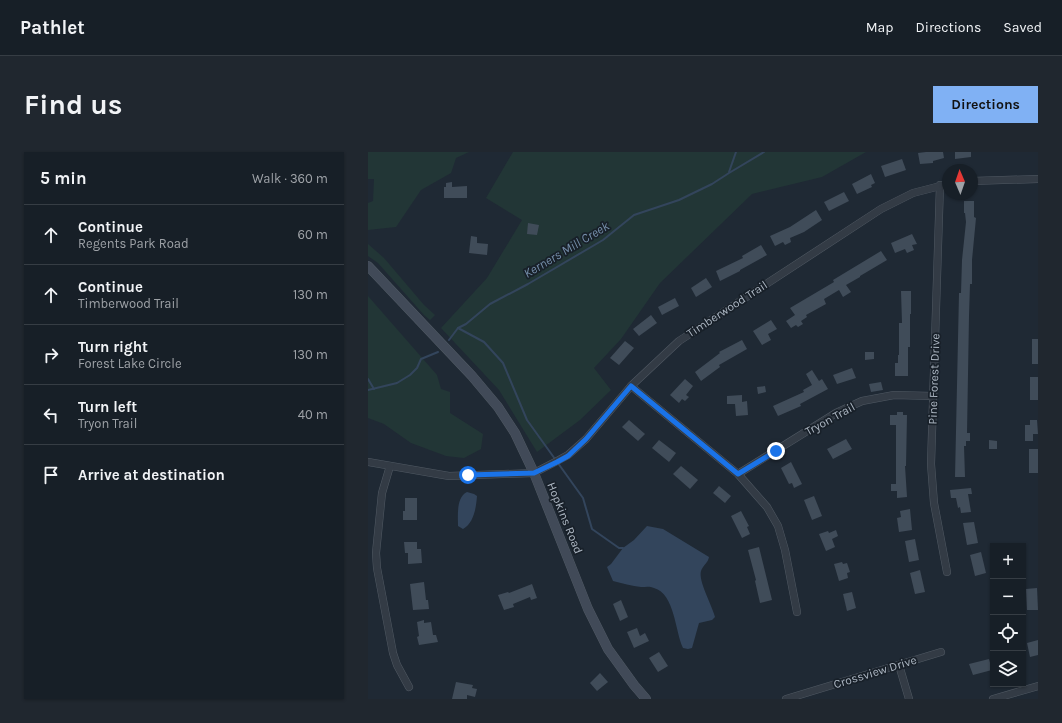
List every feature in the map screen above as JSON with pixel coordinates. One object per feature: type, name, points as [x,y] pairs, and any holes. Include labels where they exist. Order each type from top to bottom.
[{"type":"main road","name":"Hopkins Road","points":[[368,266],[472,376],[498,407],[515,433],[534,473],[588,609],[608,649],[634,686],[646,699]]},
{"type":"street","points":[[978,182],[1038,179]]},
{"type":"street","name":"Timberwood Trail","points":[[534,473],[568,456],[586,439],[631,386],[679,341],[881,209],[913,193],[940,185]]},
{"type":"street","name":"Pine Forest Drive","points":[[940,185],[931,464],[934,503],[946,572]]},
{"type":"street","points":[[631,386],[738,474],[767,507],[778,526],[785,550],[797,612]]},
{"type":"street","name":"Tryon Trail","points":[[738,474],[836,413],[862,401],[894,395],[933,396]]},
{"type":"street","points":[[368,462],[449,476],[534,473]]},
{"type":"street","points":[[390,466],[382,493],[380,507],[376,553],[377,568],[393,653],[397,665],[409,687]]},
{"type":"street","name":"Crossview Drive","points":[[786,699],[941,652]]},
{"type":"street","points":[[899,665],[909,699]]},
{"type":"street","points":[[993,699],[1038,686]]},
{"type":"green space","points":[[368,152],[469,152],[456,158],[451,173],[421,190],[396,227],[368,230],[368,203],[373,201],[374,179],[368,179]]},
{"type":"green space","points":[[513,152],[866,152],[822,177],[752,194],[660,283],[621,339],[594,368],[611,390],[580,420],[537,452],[499,390],[441,328],[487,278],[522,220],[486,198]]},
{"type":"green space","points":[[368,244],[384,258],[424,305],[435,315],[430,320],[378,263],[368,256]]},
{"type":"green space","points":[[368,296],[437,375],[441,389],[450,392],[450,413],[483,434],[481,449],[464,458],[446,456],[411,443],[384,424],[368,418]]},
{"type":"water","points":[[467,492],[477,496],[477,501],[470,523],[463,529],[458,526],[458,507],[463,494]]},
{"type":"water","points":[[647,526],[663,529],[709,557],[701,571],[701,575],[703,587],[715,617],[712,620],[699,623],[692,648],[683,648],[670,605],[661,592],[651,587],[638,587],[613,581],[607,567],[623,548],[634,540]]},
{"type":"building","points":[[943,152],[944,158],[933,161],[933,163],[920,164],[918,153]]},
{"type":"building","points":[[955,152],[971,152],[971,157],[955,159]]},
{"type":"building","points":[[902,159],[906,170],[885,177],[881,166]]},
{"type":"building","points":[[871,174],[875,183],[871,185],[872,187],[857,194],[852,184]]},
{"type":"building","points":[[452,182],[452,187],[467,186],[467,198],[444,198],[444,187],[446,187],[446,183]]},
{"type":"building","points":[[844,192],[849,201],[829,211],[824,202]]},
{"type":"building","points":[[964,201],[974,201],[974,217],[976,218],[972,260],[972,284],[970,284],[969,316],[967,433],[970,433],[970,441],[966,441],[966,446],[964,446],[965,477],[955,477],[959,293],[961,293],[962,260],[966,222]]},
{"type":"building","points":[[816,210],[822,220],[804,232],[790,238],[791,242],[785,245],[783,242],[775,246],[770,236],[790,227]]},
{"type":"building","points":[[528,223],[539,225],[537,235],[527,234]]},
{"type":"building","points":[[912,234],[917,244],[912,245],[914,250],[907,253],[905,249],[895,253],[891,243]]},
{"type":"building","points":[[471,236],[477,237],[477,243],[488,244],[487,255],[469,253]]},
{"type":"building","points":[[761,245],[767,255],[720,281],[716,271],[743,258],[742,256]]},
{"type":"building","points":[[881,251],[887,260],[846,285],[851,292],[843,297],[839,290],[824,299],[826,304],[806,315],[807,317],[801,321],[803,324],[798,327],[796,325],[791,328],[786,321],[795,315],[790,308],[834,282],[833,280]]},
{"type":"building","points":[[706,278],[712,287],[696,297],[691,288]]},
{"type":"building","points":[[901,291],[911,291],[908,376],[895,376],[895,363],[898,363],[899,355],[899,323],[902,323]]},
{"type":"building","points":[[675,298],[679,306],[662,315],[658,307]]},
{"type":"building","points":[[651,315],[657,323],[639,336],[633,329]]},
{"type":"building","points":[[771,320],[777,329],[768,334],[771,340],[762,345],[753,331]]},
{"type":"building","points":[[1032,339],[1038,339],[1038,364],[1032,364]]},
{"type":"building","points":[[742,340],[747,349],[719,365],[720,367],[701,381],[695,372],[720,353],[719,352]]},
{"type":"building","points":[[625,341],[634,348],[619,365],[610,358]]},
{"type":"building","points":[[865,352],[874,352],[874,359],[865,360]]},
{"type":"building","points":[[852,368],[856,378],[837,384],[833,375]]},
{"type":"building","points":[[812,370],[819,381],[822,379],[828,389],[800,404],[801,406],[778,416],[773,406],[804,392],[803,390],[812,385],[806,374]]},
{"type":"building","points":[[1030,377],[1038,377],[1038,400],[1030,400]]},
{"type":"building","points":[[685,379],[693,386],[686,395],[689,397],[685,401],[682,399],[679,403],[670,395]]},
{"type":"building","points":[[881,382],[883,390],[871,392],[869,384]]},
{"type":"building","points":[[765,386],[766,392],[758,394],[757,387]]},
{"type":"building","points":[[742,395],[742,402],[747,401],[748,415],[736,416],[735,404],[727,404],[727,396]]},
{"type":"building","points":[[897,412],[903,412],[903,415],[907,415],[905,466],[907,497],[897,498],[897,491],[891,491],[891,484],[896,484],[896,425],[890,425],[890,415],[897,415]]},
{"type":"building","points":[[629,420],[645,434],[638,441],[622,427]]},
{"type":"building","points":[[1030,420],[1037,420],[1038,434],[1033,434],[1033,441],[1025,441],[1025,425],[1030,425]]},
{"type":"building","points":[[846,439],[852,449],[833,459],[827,449]]},
{"type":"building","points":[[659,440],[676,453],[669,462],[652,448]]},
{"type":"building","points":[[989,440],[997,441],[997,449],[989,449]]},
{"type":"building","points":[[1029,449],[1038,449],[1038,473],[1029,473]]},
{"type":"building","points":[[791,462],[802,484],[794,488],[792,483],[789,484],[781,468]]},
{"type":"building","points":[[681,466],[698,480],[690,489],[673,474]]},
{"type":"building","points":[[719,486],[731,496],[725,503],[713,493]]},
{"type":"building","points":[[971,488],[972,494],[968,494],[971,512],[961,513],[960,507],[958,508],[956,498],[951,498],[950,490]]},
{"type":"building","points":[[814,496],[822,516],[812,520],[804,500]]},
{"type":"building","points":[[405,498],[417,498],[417,520],[403,520]]},
{"type":"building","points":[[910,509],[912,530],[899,532],[897,518],[901,517],[900,511]]},
{"type":"building","points":[[741,511],[749,526],[747,527],[750,534],[742,538],[731,516]]},
{"type":"building","points":[[974,522],[978,543],[967,545],[963,523]]},
{"type":"building","points":[[836,530],[838,536],[832,539],[835,547],[826,551],[819,534],[828,531],[829,533]]},
{"type":"building","points":[[915,539],[919,560],[909,562],[905,541]]},
{"type":"building","points":[[404,542],[417,542],[417,549],[421,549],[422,563],[408,564],[408,553],[405,553]]},
{"type":"building","points":[[759,547],[772,600],[760,603],[748,550]]},
{"type":"building","points":[[981,552],[986,573],[975,576],[970,555]]},
{"type":"building","points":[[842,562],[843,564],[847,563],[850,572],[847,573],[848,578],[839,581],[834,564]]},
{"type":"building","points":[[920,570],[925,592],[915,594],[910,573]]},
{"type":"building","points":[[424,582],[426,600],[428,600],[429,609],[413,610],[410,584]]},
{"type":"building","points":[[532,584],[537,598],[531,600],[530,597],[513,604],[514,607],[504,610],[498,595],[509,593]]},
{"type":"building","points":[[1037,588],[1038,610],[1027,610],[1026,589]]},
{"type":"building","points":[[852,592],[856,608],[847,611],[843,594]]},
{"type":"building","points":[[621,600],[628,617],[620,621],[613,604]]},
{"type":"building","points":[[424,620],[424,623],[431,622],[433,635],[436,635],[438,642],[419,645],[417,637],[419,636],[417,622]]},
{"type":"building","points":[[637,628],[640,636],[645,633],[649,641],[634,648],[627,632]]},
{"type":"building","points":[[1038,640],[1038,655],[1030,657],[1027,643]]},
{"type":"building","points":[[659,652],[668,666],[658,672],[649,658]]},
{"type":"building","points":[[989,659],[990,671],[973,675],[969,664]]},
{"type":"building","points":[[600,673],[608,682],[597,691],[590,683]]},
{"type":"building","points":[[456,682],[473,685],[472,688],[477,689],[475,697],[467,695],[467,699],[452,699]]},
{"type":"waterway","points":[[729,172],[736,152]]},
{"type":"waterway","name":"Kerners Mill Creek","points":[[449,340],[458,328],[466,324],[490,304],[528,284],[603,240],[634,215],[679,200],[712,184],[764,152]]},
{"type":"waterway","points":[[458,328],[484,342],[503,363],[527,420],[583,498],[592,529],[619,548],[623,548]]},
{"type":"waterway","name":"Kerners Mill Creek","points":[[368,390],[397,383],[410,375],[417,368],[421,359],[438,352]]},
{"type":"waterway","points":[[368,379],[374,389]]},
{"type":"route","points":[[468,475],[534,473],[568,456],[586,439],[631,386],[738,474],[776,451]]}]
